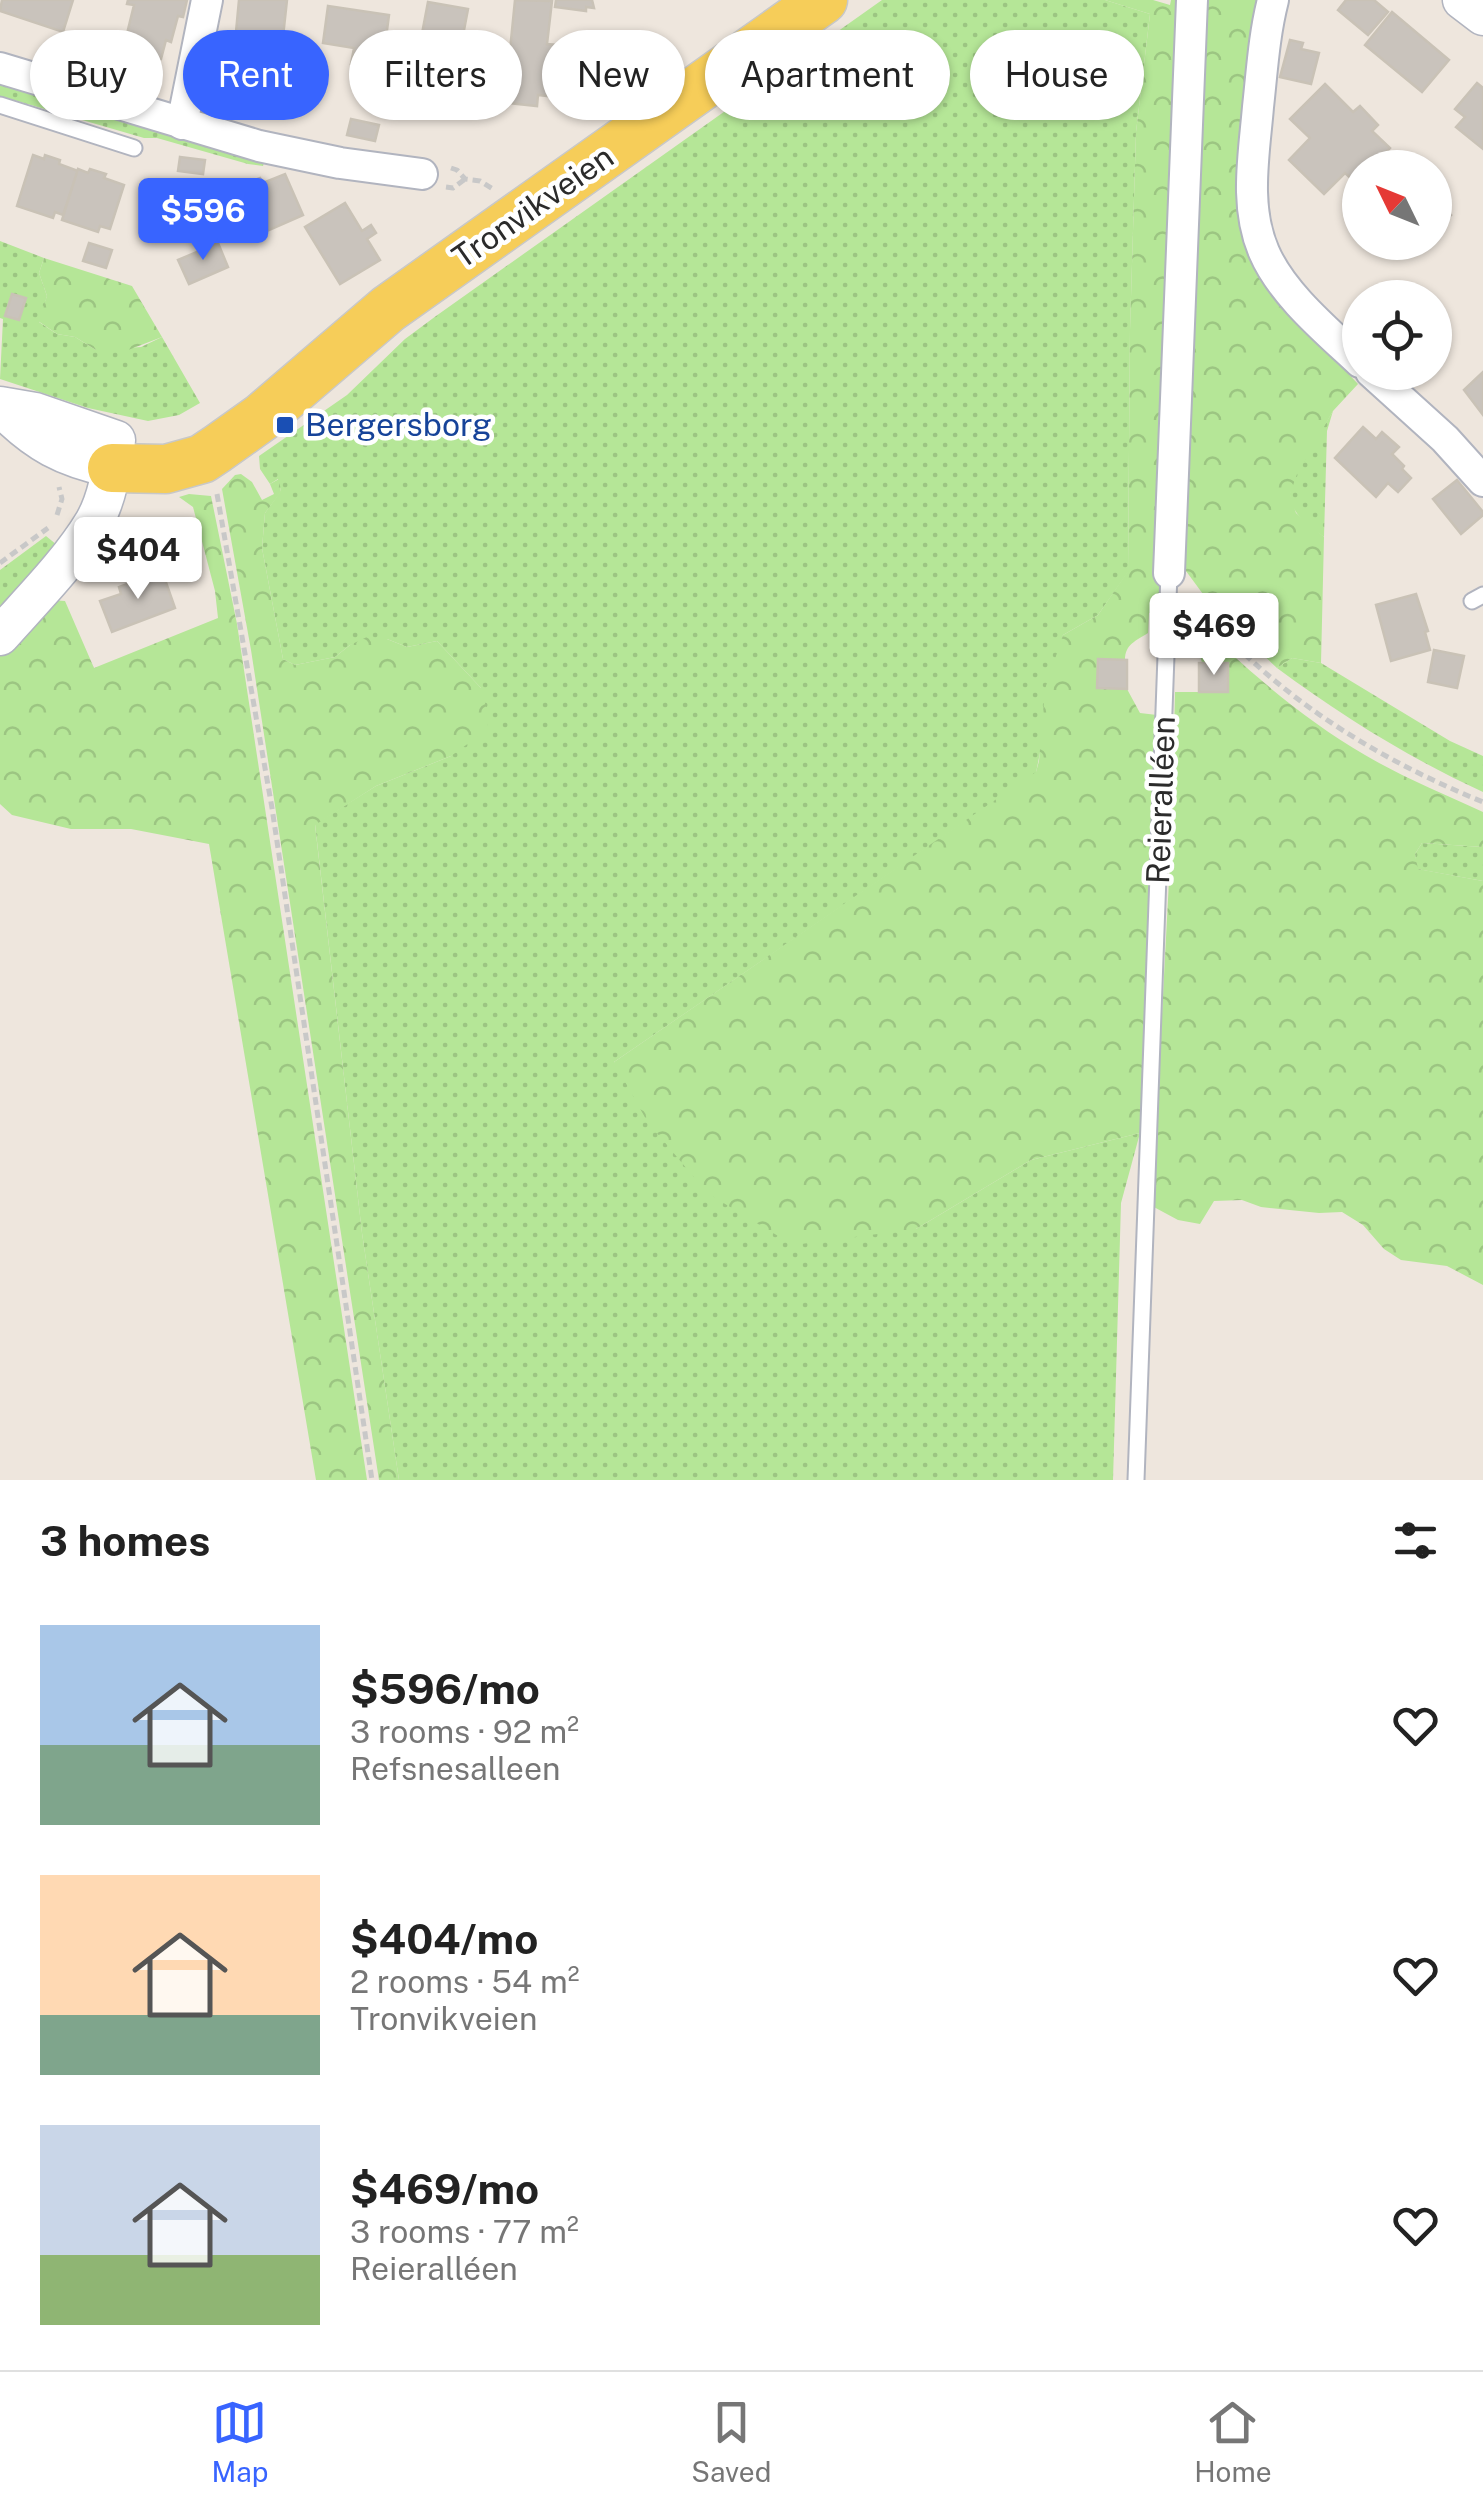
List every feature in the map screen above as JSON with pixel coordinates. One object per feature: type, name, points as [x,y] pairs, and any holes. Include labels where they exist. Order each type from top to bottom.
[{"type":"main road","name":"Tronvikveien","points":[[114,454],[138,470],[166,469],[202,459],[262,417],[388,309],[823,0]]},
{"type":"street","points":[[182,124],[207,0]]},
{"type":"street","name":"Reieralléen","points":[[1169,573],[1192,0]]},
{"type":"street","points":[[1273,0],[1265,31],[1253,212],[1263,251],[1277,276],[1342,345]]},
{"type":"street","points":[[1462,0],[1483,16]]},
{"type":"street","points":[[0,68],[258,146],[422,174]]},
{"type":"street","points":[[1391,390],[1483,481]]},
{"type":"street","points":[[0,406],[24,430],[81,461],[114,454],[96,520],[0,636]]},
{"type":"lane","points":[[0,105],[134,148]]},
{"type":"lane","name":"Reieralléen","points":[[1136,1480],[1169,573]]},
{"type":"path","points":[[422,174],[433,166],[457,170],[465,179],[480,181],[500,196]]},
{"type":"path","points":[[212,477],[222,514],[272,808],[372,1480]]},
{"type":"path","points":[[0,563],[49,527],[62,499],[58,485]]},
{"type":"path","points":[[1169,573],[1239,651],[1277,685],[1380,753],[1483,802]]},
{"type":"green space","points":[[882,0],[1105,0],[1150,14],[1144,65],[1144,30],[970,30],[970,120],[1137,120],[1130,330],[1128,572],[1098,615],[1063,635],[1036,773],[614,1062],[916,1229],[1031,1160],[1140,1133],[1121,1203],[1113,1480],[399,1480],[362,1233],[315,824],[376,786],[451,756],[481,688],[437,641],[407,647],[387,639],[350,645],[335,657],[295,665],[283,659],[262,548],[265,513],[281,491],[278,479],[270,484],[260,469],[259,456],[347,395],[405,339],[436,316],[713,120],[950,120],[950,30],[840,30]]},
{"type":"green space","points":[[1105,0],[1153,0],[1170,5],[1171,0],[1182,0],[1162,611],[1149,613],[1148,633],[1129,647],[1125,660],[1098,659],[1127,689],[1140,713],[1157,715],[1140,1133],[1031,1160],[916,1229],[793,1245],[707,1193],[647,1121],[614,1062],[1036,772],[1045,689],[1063,635],[1098,615],[1128,571],[1136,132],[1137,120],[1144,120],[1144,65],[1150,14]]},
{"type":"green space","points":[[1200,0],[1259,0],[1252,20],[1238,190],[1298,321],[1342,367],[1342,390],[1352,390],[1333,411],[1290,494],[1296,513],[1324,537],[1321,663],[1292,658],[1277,668],[1214,609],[1183,567]]},
{"type":"green space","points":[[0,77],[30,87],[30,105],[0,96]]},
{"type":"green space","points":[[82,120],[135,120],[264,161],[263,166],[157,138],[144,138]]},
{"type":"green space","points":[[0,241],[44,258],[39,273],[47,296],[39,322],[96,350],[141,347],[162,337],[200,403],[179,415],[148,421],[88,408],[0,379]]},
{"type":"green space","points":[[44,258],[132,286],[162,337],[123,352],[96,350],[75,337],[57,334],[38,321],[47,296],[39,273]]},
{"type":"green space","points":[[1333,411],[1327,431],[1324,537],[1298,514],[1290,495],[1301,465]]},
{"type":"green space","points":[[241,474],[252,482],[262,500],[274,494],[270,484],[279,479],[281,492],[265,513],[262,548],[283,659],[295,665],[335,657],[367,637],[407,647],[437,641],[481,688],[487,711],[488,729],[451,756],[376,786],[315,825],[362,1233],[399,1480],[379,1480],[251,650],[222,489]]},
{"type":"green space","points":[[211,496],[237,624],[367,1480],[316,1480],[209,844],[131,829],[71,829],[12,815],[0,804],[0,654],[50,600],[65,601],[94,668],[218,618],[215,591],[193,507],[179,497]]},
{"type":"green space","points":[[46,536],[57,545],[0,612],[0,570]]},
{"type":"green space","points":[[1185,610],[1270,688],[1340,740],[1394,771],[1483,812],[1483,847],[1422,843],[1415,854],[1418,869],[1483,881],[1483,1285],[1447,1266],[1401,1260],[1384,1249],[1363,1225],[1342,1212],[1261,1207],[1242,1200],[1214,1201],[1200,1224],[1178,1220],[1152,1206],[1175,692],[1228,692],[1202,663],[1197,644],[1183,634]]},
{"type":"green space","points":[[1292,658],[1321,663],[1450,741],[1483,756],[1483,792],[1377,735],[1277,668]]},
{"type":"green space","points":[[1422,843],[1483,847],[1483,881],[1417,869],[1415,854]]},
{"type":"building","points":[[2,0],[73,0],[64,30],[0,11]]},
{"type":"building","points":[[128,0],[187,0],[183,17],[178,16],[171,42],[166,40],[163,51],[163,30],[128,30],[134,5],[127,4]]},
{"type":"building","points":[[239,0],[287,0],[284,30],[236,30]]},
{"type":"building","points":[[515,0],[552,1],[549,30],[542,30],[542,95],[538,95],[537,106],[522,104],[522,30],[512,30]]},
{"type":"building","points":[[556,0],[592,0],[594,8],[586,7],[586,11],[555,7]]},
{"type":"building","points":[[1346,0],[1374,0],[1388,12],[1368,35],[1338,10]]},
{"type":"building","points":[[428,2],[468,9],[464,30],[423,30]]},
{"type":"building","points":[[328,6],[389,15],[387,30],[349,30],[349,47],[329,44],[329,30],[325,30]]},
{"type":"building","points":[[1392,12],[1449,60],[1422,92],[1365,45]]},
{"type":"building","points":[[1290,40],[1303,43],[1301,49],[1319,53],[1311,84],[1280,77]]},
{"type":"building","points":[[1477,83],[1483,88],[1483,149],[1456,127],[1465,117],[1455,109]]},
{"type":"building","points":[[1325,84],[1353,112],[1360,106],[1378,125],[1372,131],[1390,148],[1342,150],[1342,176],[1324,194],[1289,160],[1310,138],[1290,119]]},
{"type":"building","points":[[351,120],[379,125],[375,141],[347,135]]},
{"type":"building","points":[[33,155],[60,160],[59,164],[78,171],[63,215],[55,212],[53,218],[17,206]]},
{"type":"building","points":[[180,157],[205,160],[203,174],[178,171]]},
{"type":"building","points":[[78,169],[106,174],[104,178],[124,185],[110,229],[100,226],[98,232],[62,220]]},
{"type":"building","points":[[285,174],[303,215],[253,237],[236,195],[248,190],[245,184],[260,178],[263,183]]},
{"type":"building","points":[[345,203],[362,231],[371,225],[376,233],[367,239],[380,260],[340,284],[305,227]]},
{"type":"building","points":[[89,243],[112,250],[106,268],[83,261]]},
{"type":"building","points":[[218,243],[228,267],[189,284],[178,260]]},
{"type":"building","points":[[12,294],[26,298],[19,320],[5,316]]},
{"type":"building","points":[[1483,372],[1483,415],[1464,390]]},
{"type":"building","points":[[1363,427],[1376,439],[1382,432],[1399,447],[1392,454],[1411,478],[1398,492],[1388,483],[1376,497],[1335,458]]},
{"type":"building","points":[[1457,480],[1483,512],[1461,534],[1433,499]]},
{"type":"building","points":[[162,571],[175,608],[112,632],[100,601],[121,594],[119,587]]},
{"type":"building","points":[[1416,594],[1430,650],[1391,661],[1376,605]]},
{"type":"building","points":[[1434,650],[1464,656],[1457,688],[1428,682]]},
{"type":"building","points":[[1098,659],[1127,660],[1127,689],[1097,688]]},
{"type":"building","points":[[1199,663],[1228,663],[1228,692],[1199,692]]},
{"type":"place","name":"Bergersborg","points":[[285,425]]}]
